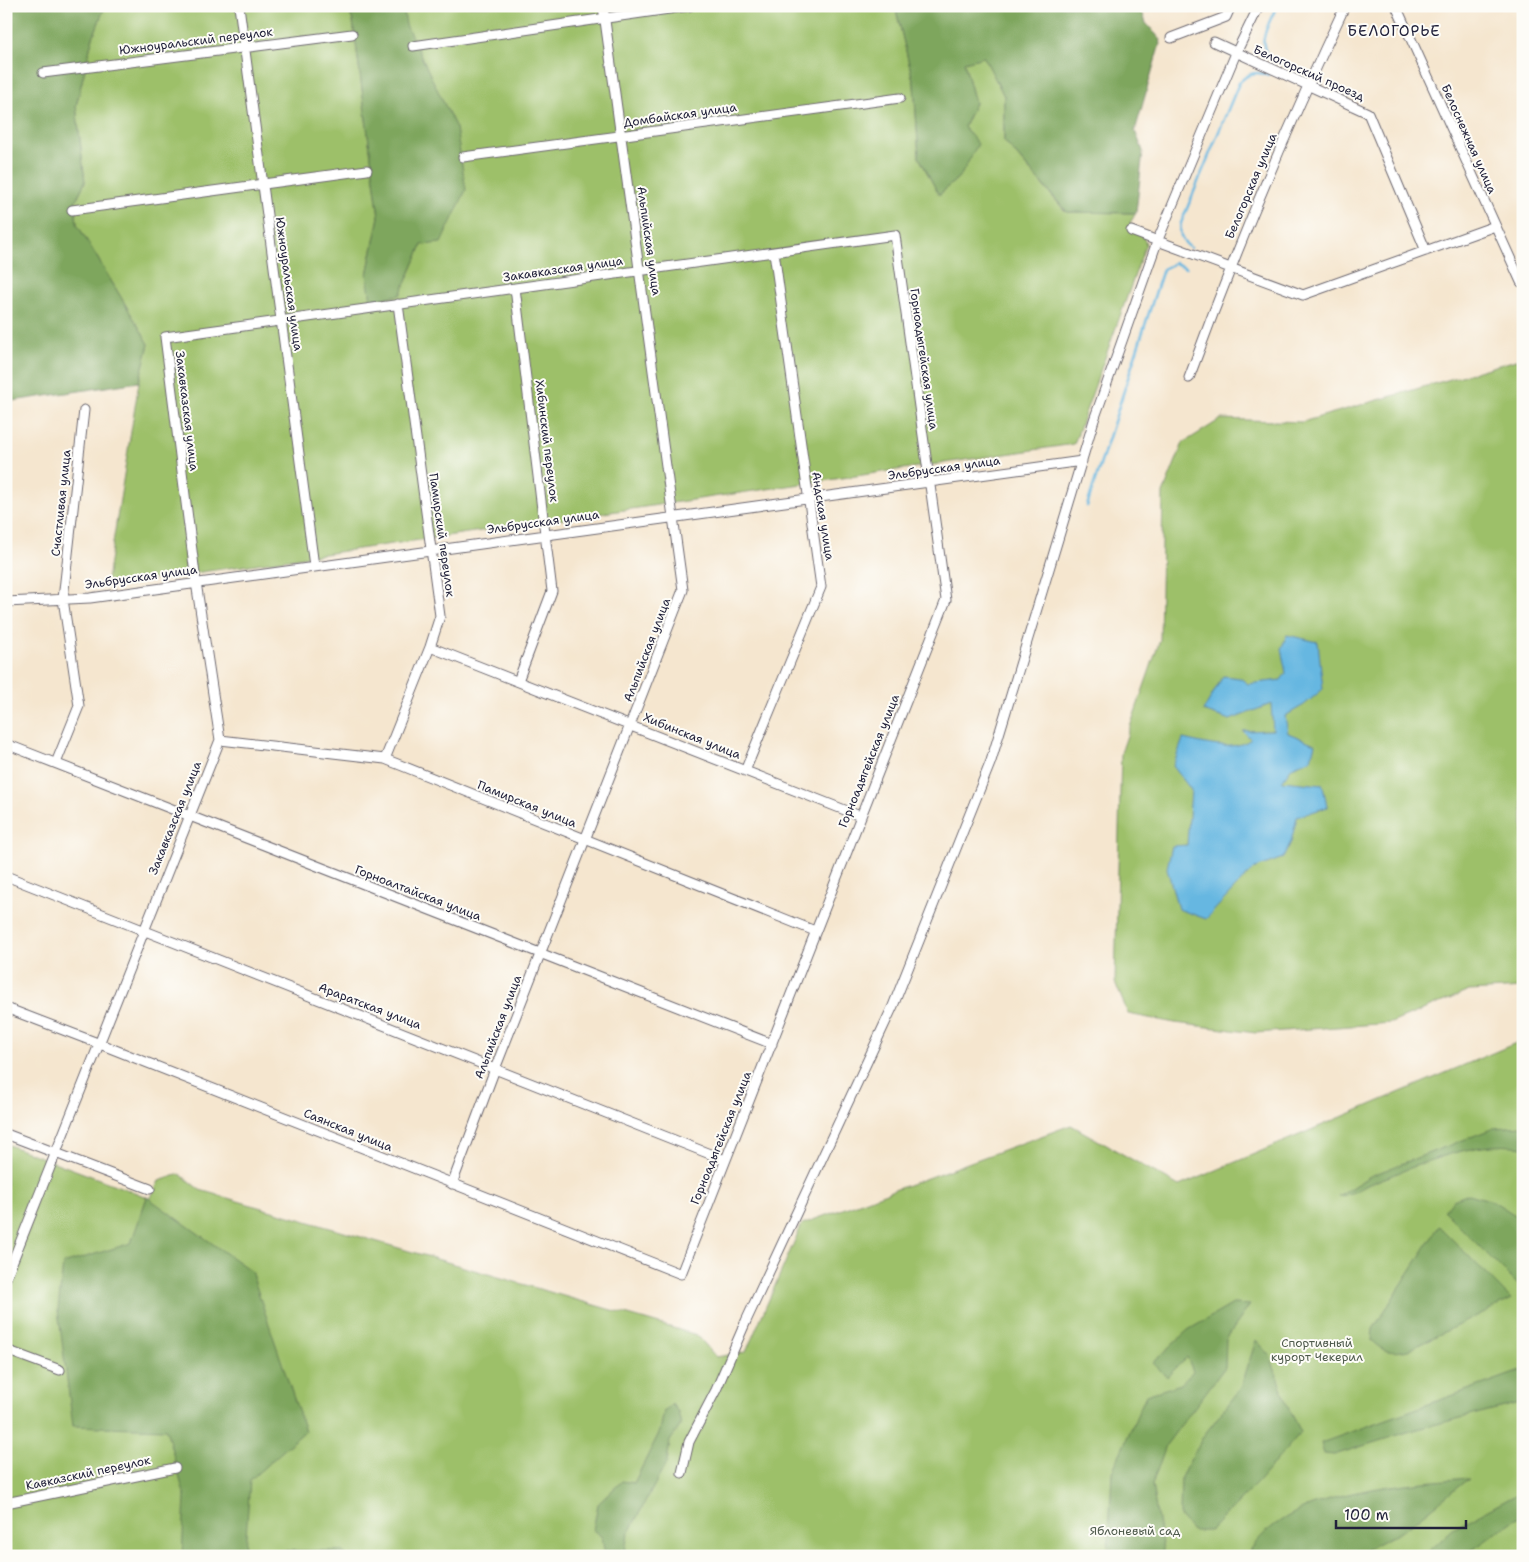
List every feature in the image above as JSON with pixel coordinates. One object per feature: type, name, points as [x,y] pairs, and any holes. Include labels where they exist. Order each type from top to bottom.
[{"type":"street","name":"Южноуральская улица","points":[[239,6],[314,566]]},
{"type":"street","name":"Альпийская улица","points":[[452,1184],[495,1068],[632,726],[683,590],[603,6]]},
{"type":"street","points":[[413,46],[690,6]]},
{"type":"street","points":[[1171,38],[1226,18],[1231,6]]},
{"type":"street","points":[[682,1473],[689,1442],[716,1390],[746,1321],[893,1006],[990,761],[1094,420],[1157,242],[1236,53],[1259,6]]},
{"type":"street","name":"Белогорская улица","points":[[1188,378],[1229,269],[1307,86],[1344,6]]},
{"type":"street","name":"Белоснежная улица","points":[[1396,6],[1521,282]]},
{"type":"street","name":"Южноуральский переулок","points":[[43,73],[352,34]]},
{"type":"street","name":"Белогорский проезд","points":[[1214,42],[1368,113],[1426,251]]},
{"type":"street","name":"Домбайская улица","points":[[463,157],[900,98]]},
{"type":"street","points":[[72,210],[367,170]]},
{"type":"street","points":[[1131,231],[1303,295],[1495,226]]},
{"type":"street","name":"Закавказская улица","points":[[56,1153],[188,816],[220,740],[196,582],[165,337],[894,235]]},
{"type":"street","name":"Горноадыгейская улица","points":[[681,1274],[946,600],[894,235]]},
{"type":"street","name":"Андская улица","points":[[745,771],[821,587],[774,252]]},
{"type":"street","name":"Хибинский переулок","points":[[515,288],[547,534],[552,591],[518,681]]},
{"type":"street","name":"Памирский переулок","points":[[385,760],[430,648],[440,616],[398,304]]},
{"type":"street","name":"Счастливая улица","points":[[63,598],[84,410]]},
{"type":"street","name":"Эльбрусская улица","points":[[6,602],[90,598],[674,516],[928,484],[1082,461]]},
{"type":"street","points":[[56,763],[79,706],[63,598]]},
{"type":"street","name":"Хибинская улица","points":[[430,648],[860,816]]},
{"type":"street","name":"Памирская улица","points":[[220,740],[385,760],[815,931]]},
{"type":"street","name":"Горноалтайская улица","points":[[6,744],[772,1044]]},
{"type":"street","name":"Араратская улица","points":[[6,876],[725,1160]]},
{"type":"street","name":"Саянская улица","points":[[6,1008],[681,1274]]},
{"type":"street","points":[[6,1134],[150,1189]]},
{"type":"street","points":[[6,1278],[56,1153]]},
{"type":"street","points":[[6,1350],[60,1370]]},
{"type":"street","name":"Кавказский переулок","points":[[6,1503],[175,1468]]},
{"type":"green space","points":[[6,6],[105,6],[92,40],[76,106],[85,182],[75,202],[77,224],[149,344],[139,382],[6,402]]},
{"type":"green space","points":[[105,6],[347,6],[353,21],[379,217],[367,275],[400,295],[422,245],[403,6],[901,6],[896,10],[914,84],[919,157],[939,195],[961,175],[964,127],[975,103],[964,62],[984,56],[1004,96],[1004,141],[1066,212],[1136,213],[1130,223],[1142,233],[1146,244],[1074,444],[106,586],[139,382],[149,344],[77,224],[75,202],[85,182],[76,106],[92,40]]},
{"type":"green space","points":[[347,6],[403,6],[406,25],[456,128],[466,190],[441,243],[422,245],[400,295],[371,300],[367,275],[379,217],[353,21]]},
{"type":"green space","points":[[901,6],[1140,6],[1146,23],[1161,40],[1135,131],[1143,151],[1136,213],[1067,212],[1004,141],[1004,96],[984,57],[964,62],[975,103],[964,127],[978,144],[961,175],[939,195],[919,157],[914,84],[896,10]]},
{"type":"green space","points":[[1523,358],[1523,988],[1469,991],[1391,1023],[1256,1033],[1175,1023],[1128,1014],[1115,982],[1121,753],[1160,640],[1163,493],[1183,443],[1221,419],[1302,422]]},
{"type":"green space","name":"Спортивный курорт Чекерил","points":[[1523,1040],[1523,1556],[6,1556],[6,1144],[147,1197],[139,1221],[159,1181],[180,1174],[200,1190],[697,1335],[716,1357],[746,1352],[802,1224],[1071,1125],[1179,1186]]},
{"type":"green space","points":[[1523,1126],[1523,1147],[1484,1147],[1465,1150],[1428,1161],[1374,1182],[1352,1193],[1338,1196],[1370,1176],[1494,1128]]},
{"type":"green space","points":[[1469,1194],[1493,1201],[1523,1220],[1523,1290],[1444,1211],[1453,1200]]},
{"type":"green space","points":[[147,1197],[251,1271],[305,1431],[250,1480],[245,1550],[341,1551],[348,1556],[182,1556],[185,1497],[166,1429],[73,1426],[58,1310],[63,1264],[131,1243]]},
{"type":"green space","points":[[1439,1226],[1511,1299],[1408,1350],[1393,1352],[1384,1350],[1372,1341],[1373,1329]]},
{"type":"green space","name":"Яблоневый сад","points":[[1233,1304],[1250,1305],[1226,1339],[1225,1367],[1166,1445],[1152,1485],[1164,1556],[1108,1556],[1112,1472],[1146,1395],[1181,1384],[1193,1371],[1187,1357],[1167,1377],[1153,1363],[1188,1330]]},
{"type":"green space","name":"Яблоневый сад","points":[[1256,1340],[1270,1355],[1286,1403],[1301,1432],[1257,1483],[1210,1531],[1192,1531],[1180,1517],[1181,1477],[1204,1435],[1241,1388]]},
{"type":"green space","points":[[1523,1370],[1523,1402],[1414,1430],[1334,1455],[1324,1454],[1321,1443]]},
{"type":"green space","points":[[672,1404],[678,1412],[681,1425],[670,1441],[667,1462],[628,1534],[624,1556],[605,1556],[602,1537],[593,1530],[598,1504],[622,1481],[634,1483],[660,1431],[664,1411]]},
{"type":"green space","points":[[1469,1478],[1408,1527],[1355,1556],[1247,1556],[1264,1534],[1287,1517],[1315,1504],[1379,1488]]},
{"type":"green space","points":[[1523,1491],[1523,1514],[1464,1556],[1424,1556],[1453,1529]]},
{"type":"water","points":[[1287,635],[1318,642],[1323,689],[1304,705],[1285,716],[1288,733],[1315,744],[1311,759],[1292,767],[1282,781],[1323,785],[1327,807],[1297,817],[1291,842],[1283,858],[1253,869],[1206,919],[1178,909],[1167,868],[1172,846],[1187,845],[1191,790],[1173,766],[1183,739],[1227,746],[1244,743],[1251,739],[1243,731],[1273,730],[1271,704],[1230,720],[1203,711],[1223,676],[1240,678],[1248,684],[1281,680],[1286,673],[1281,649]]},
{"type":"waterway","points":[[1274,63],[1265,49],[1264,36],[1277,6]]},
{"type":"waterway","points":[[1191,248],[1182,237],[1180,231],[1181,223],[1239,83],[1252,74],[1268,75]]},
{"type":"waterway","points":[[1087,506],[1163,269],[1175,263],[1186,268]]},
{"type":"district","name":"БЕЛОГОРЬЕ","points":[[1394,31]]}]
